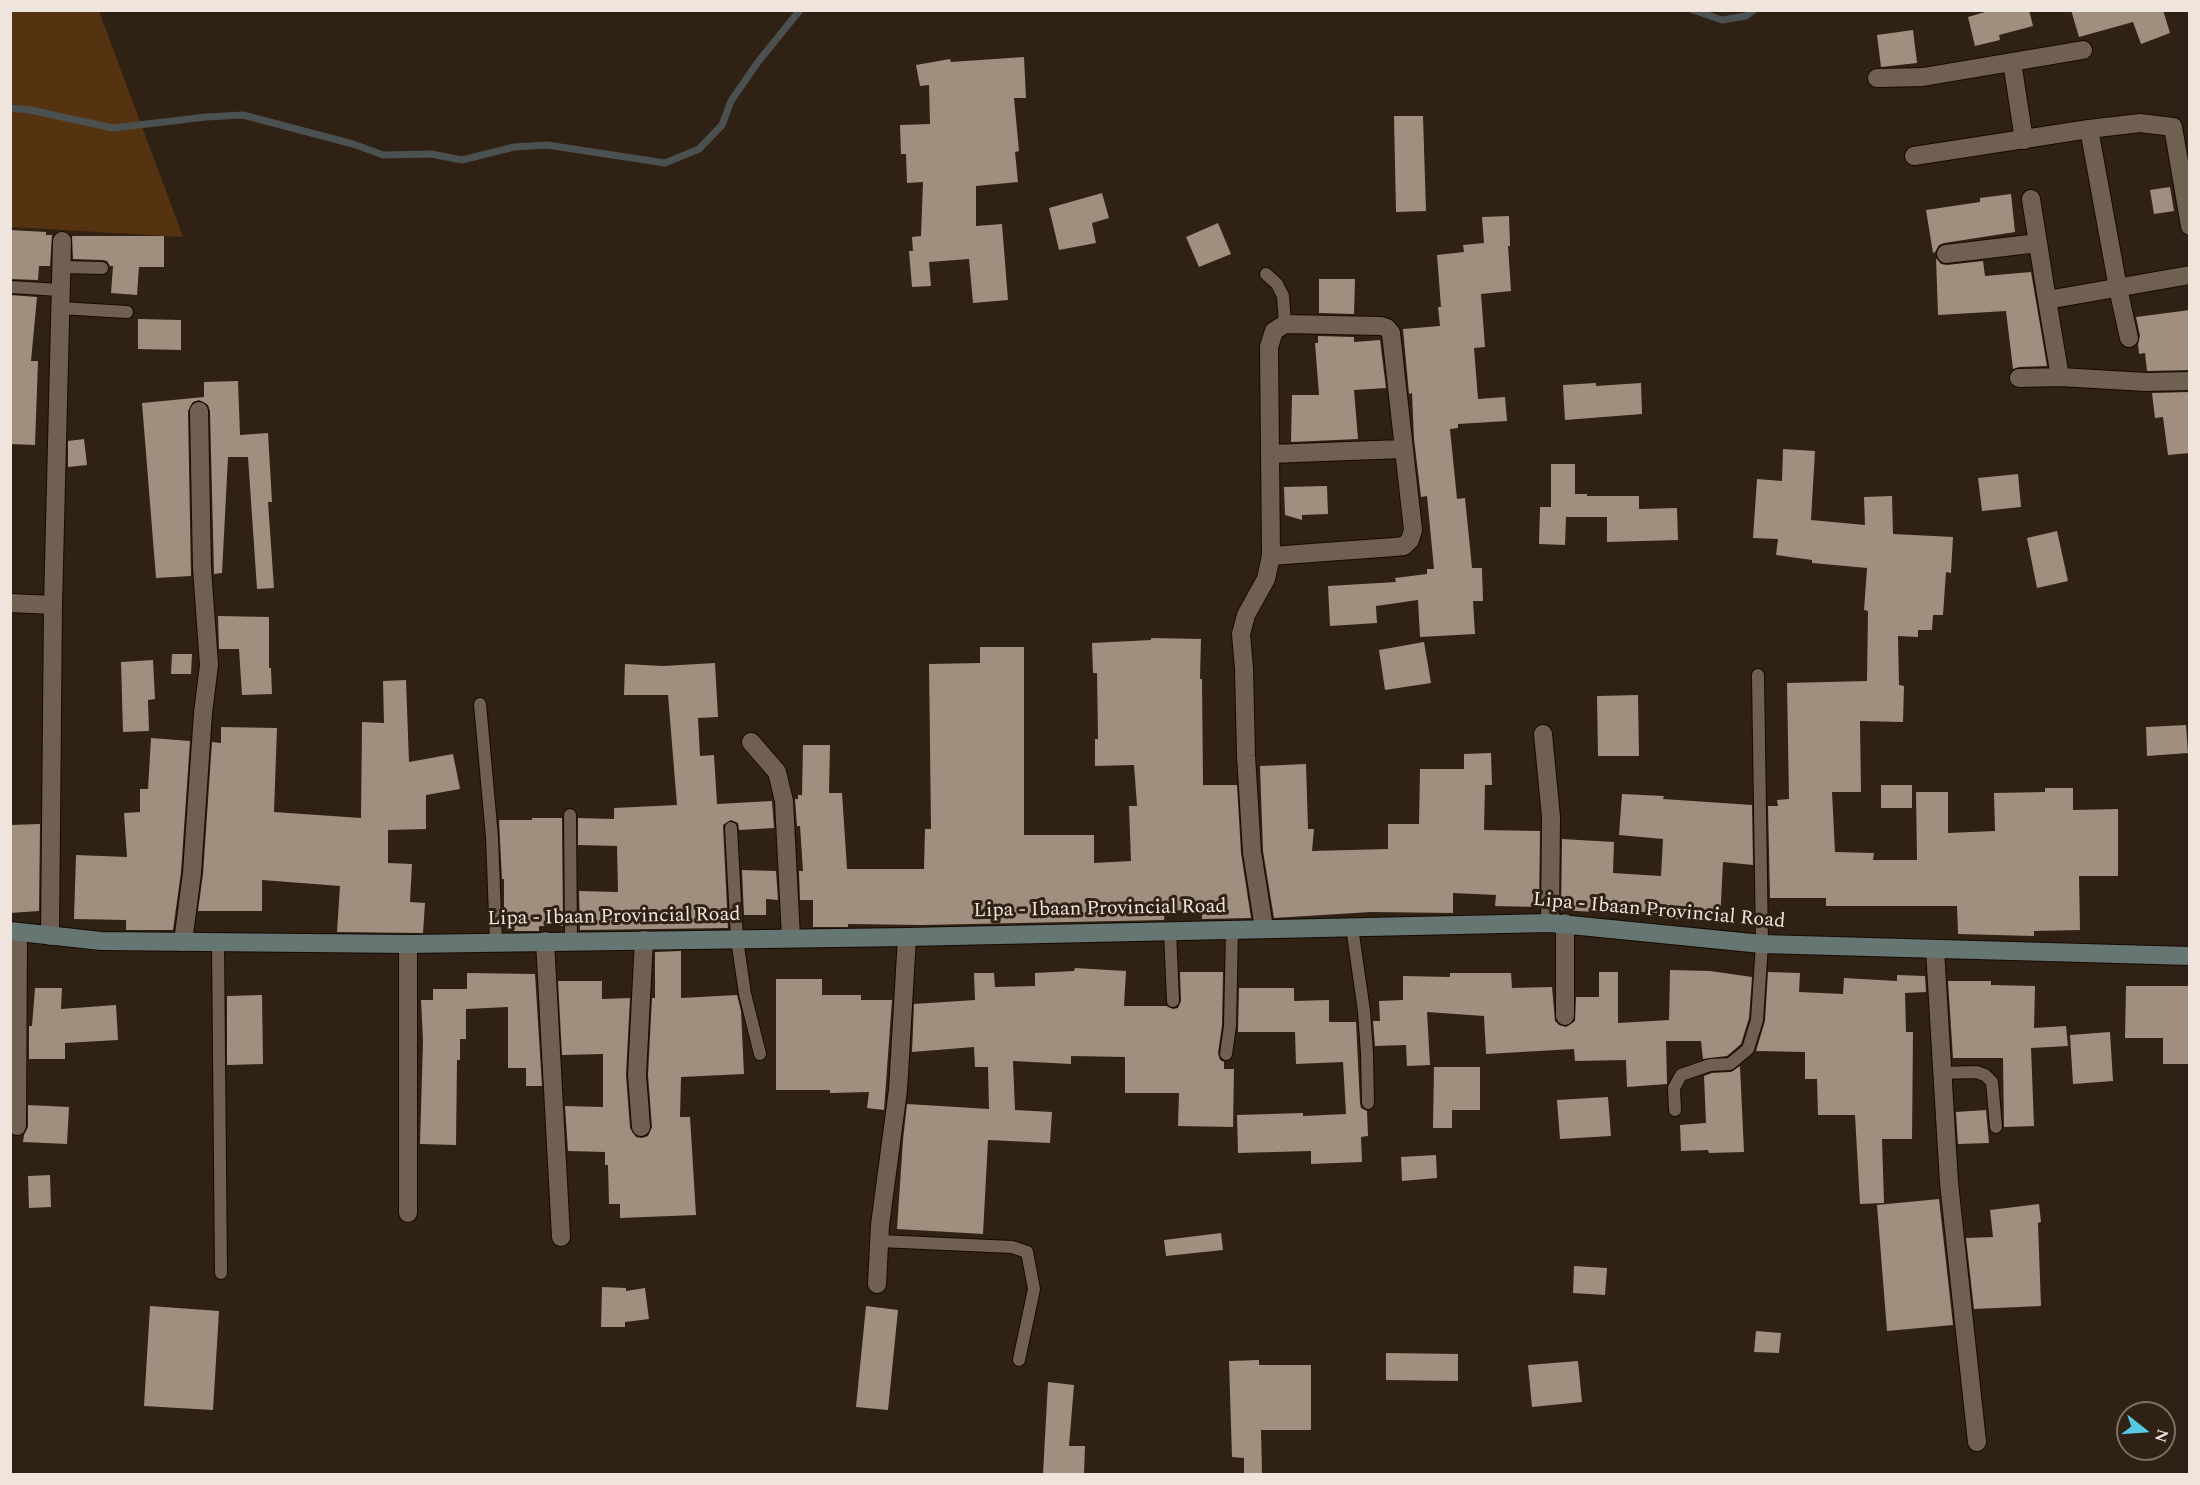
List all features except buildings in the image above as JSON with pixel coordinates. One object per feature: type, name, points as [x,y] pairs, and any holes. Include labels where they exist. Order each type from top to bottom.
[{"type":"main road","name":"Lipa - Ibaan Provincial Road","points":[[14,932],[101,941],[408,944],[907,937],[1558,923],[1762,944],[2190,956]]},
{"type":"street","points":[[1877,78],[1923,77],[2083,50]]},
{"type":"street","points":[[2012,62],[2024,140]]},
{"type":"street","points":[[1914,156],[2140,123],[2181,125],[2190,226]]},
{"type":"street","points":[[2089,129],[2129,338]]},
{"type":"street","points":[[2031,199],[2060,377]]},
{"type":"street","points":[[50,936],[53,605],[62,241]]},
{"type":"street","points":[[1946,254],[2038,243]]},
{"type":"street","points":[[2047,300],[2190,275]]},
{"type":"street","points":[[1264,928],[1252,852],[1241,634],[1246,615],[1266,579],[1270,556],[1269,347],[1274,331],[1285,324],[1387,328],[1391,333],[1402,449],[1413,530],[1410,540],[1404,546],[1270,556]]},
{"type":"street","points":[[2019,378],[2190,381]]},
{"type":"street","points":[[183,942],[192,873],[203,712],[209,665],[202,568],[199,411]]},
{"type":"street","points":[[1270,454],[1402,449]]},
{"type":"street","points":[[10,603],[53,605]]},
{"type":"street","points":[[1543,734],[1565,1016]]},
{"type":"street","points":[[751,742],[777,772],[784,801],[791,938]]},
{"type":"street","points":[[14,932],[17,1126]]},
{"type":"street","points":[[877,1284],[880,1225],[898,1090],[907,937]]},
{"type":"street","points":[[641,1127],[637,1075],[644,940]]},
{"type":"street","points":[[545,941],[561,1237]]},
{"type":"street","points":[[408,944],[408,1213]]},
{"type":"street","points":[[1935,950],[1949,1183],[1977,1442]]},
{"type":"lane","points":[[61,267],[102,268]]},
{"type":"lane","points":[[1266,274],[1277,284],[1283,296],[1285,324]]},
{"type":"lane","points":[[10,287],[127,312]]},
{"type":"lane","points":[[1675,1110],[1674,1088],[1680,1075],[1710,1065],[1730,1064],[1748,1049],[1757,1020],[1762,944],[1758,675]]},
{"type":"lane","points":[[480,704],[492,837],[496,942]]},
{"type":"lane","points":[[570,815],[571,940]]},
{"type":"lane","points":[[731,828],[737,939],[745,994],[760,1054]]},
{"type":"lane","points":[[1352,927],[1364,1011],[1368,1103]]},
{"type":"lane","points":[[1226,1054],[1230,1026],[1232,929]]},
{"type":"lane","points":[[1170,930],[1173,1001]]},
{"type":"lane","points":[[218,942],[221,1273]]},
{"type":"lane","points":[[1942,1073],[1976,1072],[1985,1075],[1992,1082],[1996,1128]]},
{"type":"lane","points":[[880,1241],[1012,1247],[1027,1252],[1034,1289],[1024,1342],[1018,1360]]},
{"type":"shaded area","points":[[10,11],[99,11],[183,237],[11,227]]},
{"type":"waterway","points":[[10,108],[30,110],[113,128],[243,115],[353,144],[383,155],[431,154],[462,160],[514,147],[547,145],[665,163],[699,149],[722,125],[731,101],[758,62],[800,10]]},
{"type":"waterway","points":[[1693,10],[1722,20],[1746,16],[1754,10]]}]
